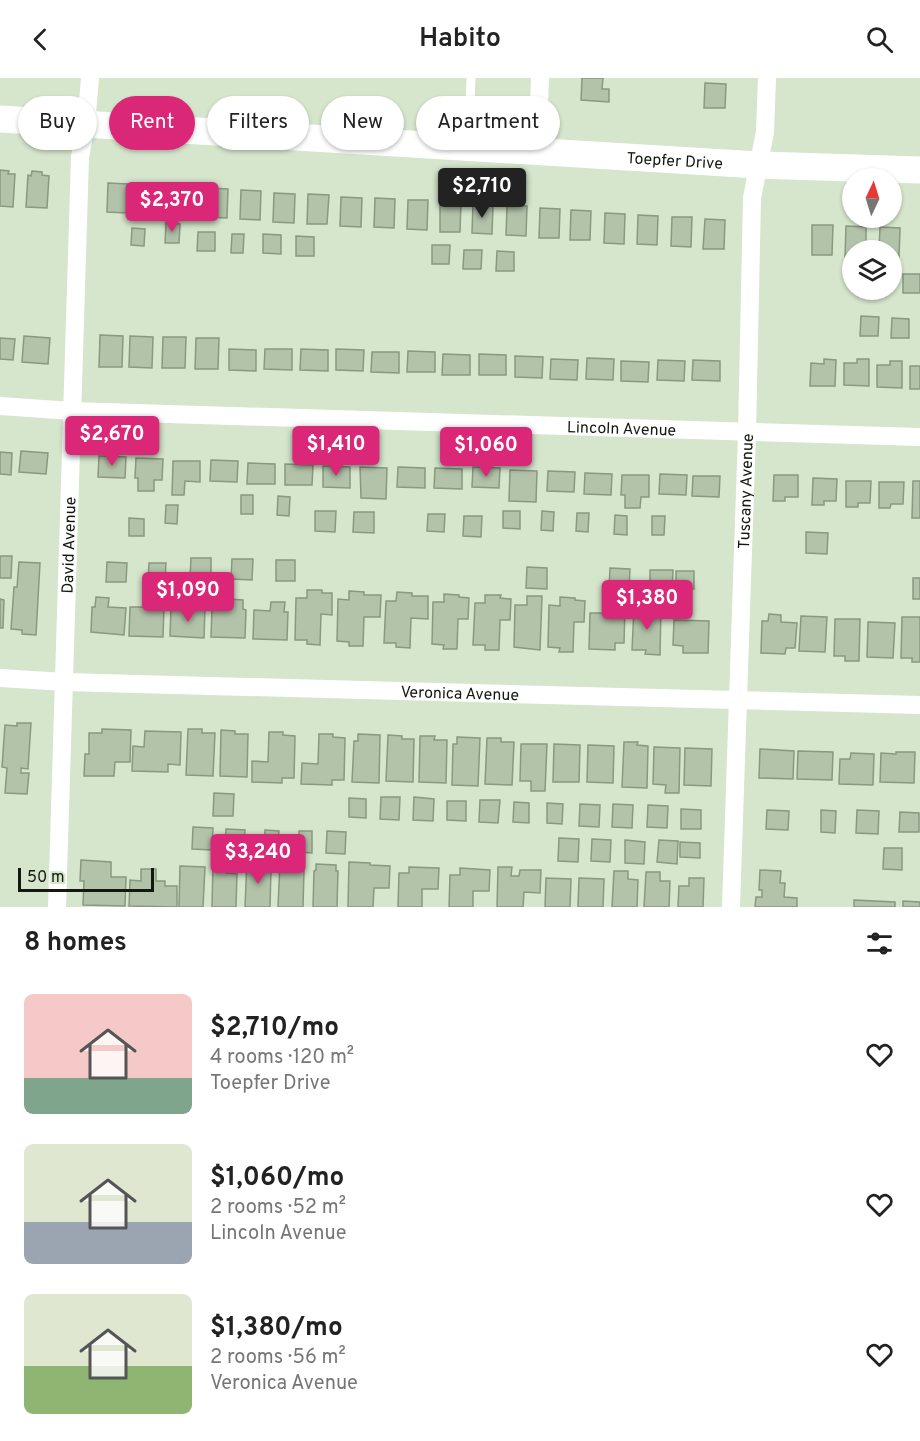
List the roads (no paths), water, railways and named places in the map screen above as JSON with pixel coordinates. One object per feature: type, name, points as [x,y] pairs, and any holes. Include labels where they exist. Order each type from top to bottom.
[{"type":"street","name":"David Avenue","points":[[88,96],[90,78]]},
{"type":"street","points":[[537,152],[540,78]]},
{"type":"street","name":"Tuscany Avenue","points":[[731,907],[747,432],[752,198],[765,132],[767,78]]},
{"type":"street","name":"Toepfer Drive","points":[[0,119],[18,120]]},
{"type":"street","name":"Toepfer Drive","points":[[97,126],[758,165],[920,171]]},
{"type":"street","name":"David Avenue","points":[[57,907],[81,150]]},
{"type":"street","name":"Lincoln Avenue","points":[[0,406],[72,411],[920,437]]},
{"type":"street","name":"Veronica Avenue","points":[[0,678],[65,682],[920,705]]},
{"type":"lane","points":[[470,96],[471,78]]}]
